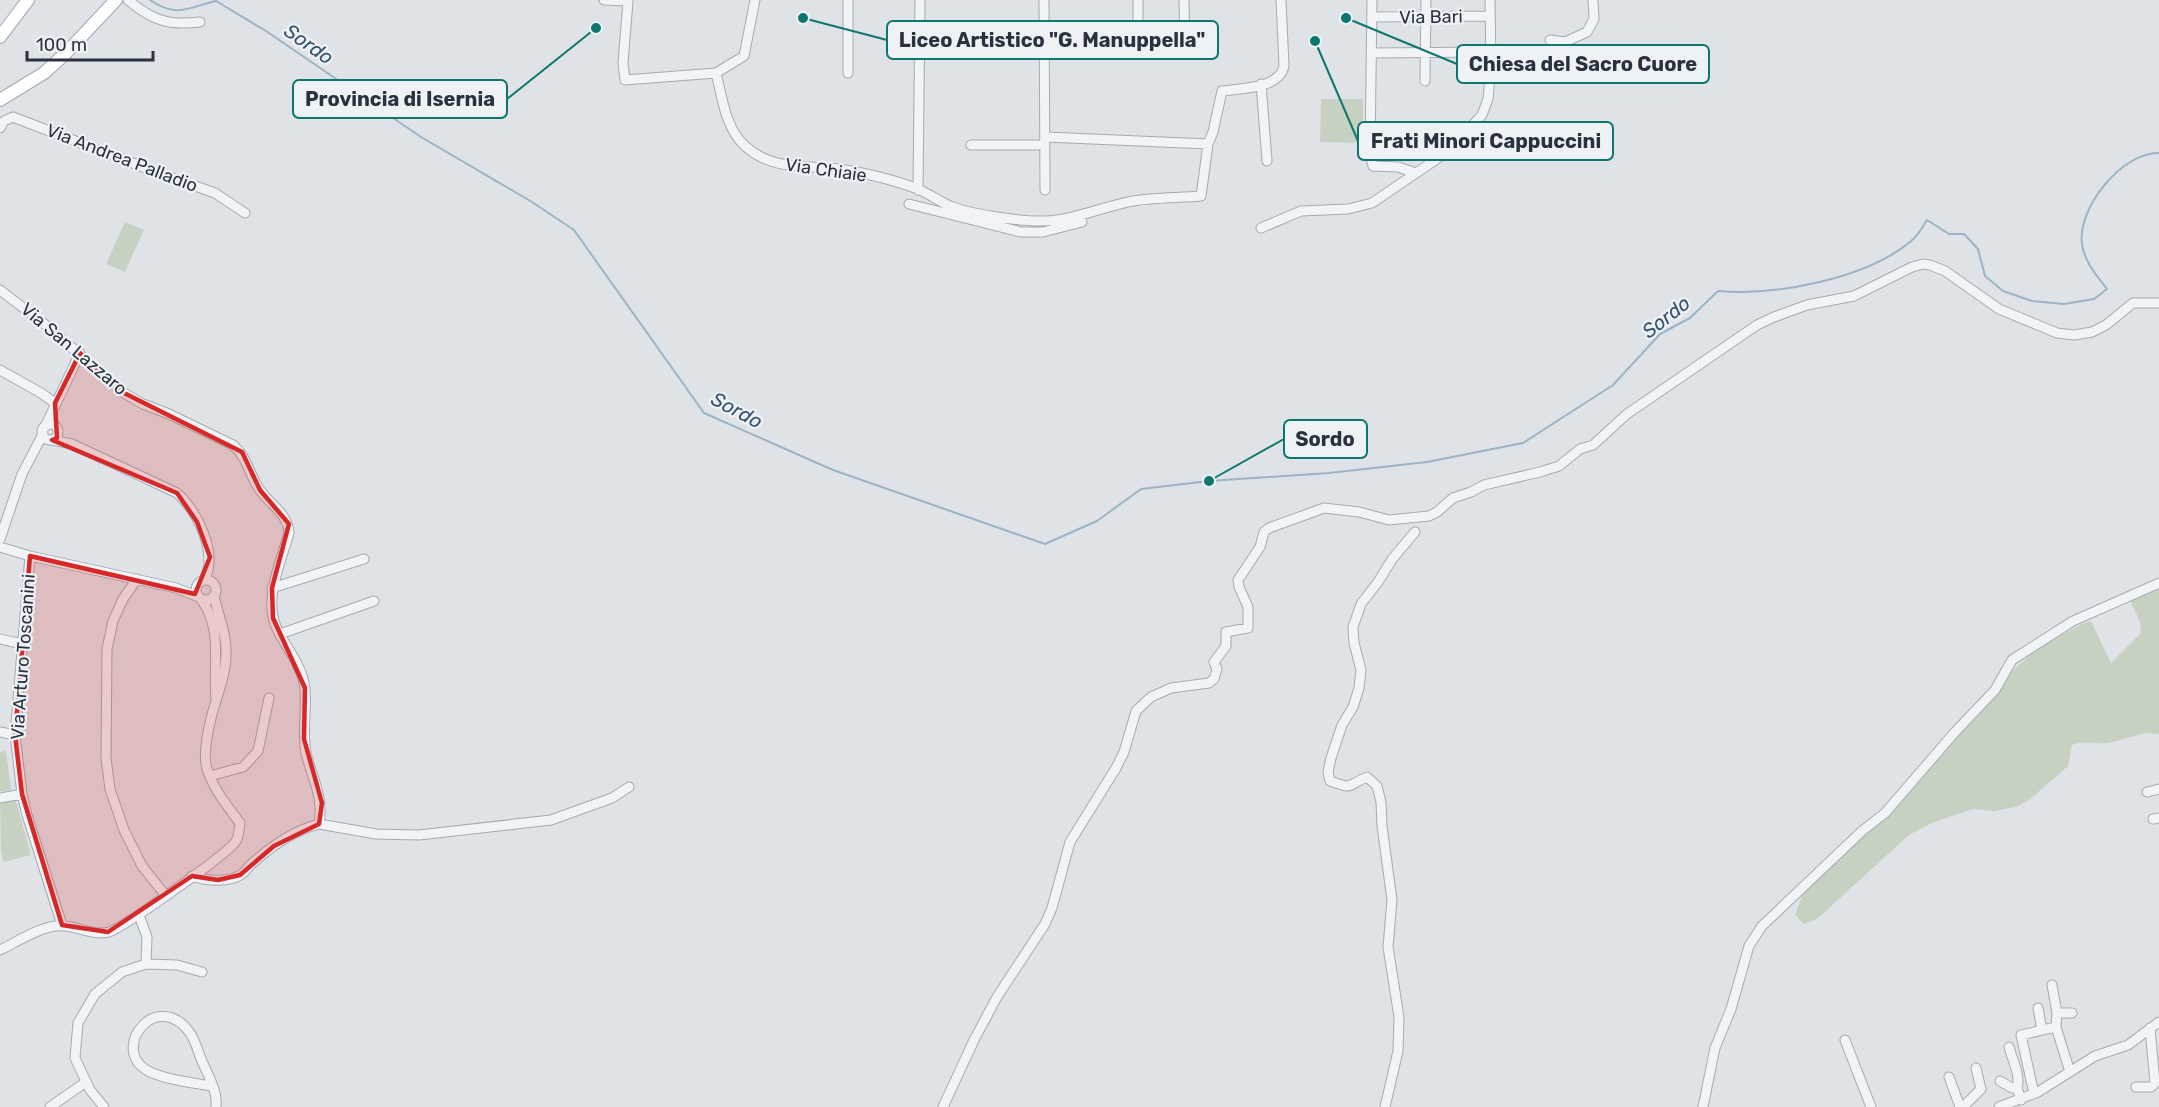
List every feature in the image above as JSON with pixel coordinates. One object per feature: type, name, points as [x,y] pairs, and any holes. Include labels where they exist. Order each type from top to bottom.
[{"type":"main road","points":[[0,37],[28,0]]},
{"type":"main road","points":[[0,100],[44,73],[113,4]]},
{"type":"street","points":[[128,0],[147,15],[161,21],[176,24],[200,22]]},
{"type":"street","points":[[604,0],[628,1],[623,63],[625,80],[716,73],[744,56],[755,0]]},
{"type":"street","points":[[848,0],[849,73]]},
{"type":"street","points":[[918,190],[921,0]]},
{"type":"street","points":[[1044,0],[1045,190]]},
{"type":"street","points":[[1138,0],[1138,22]]},
{"type":"street","points":[[1184,0],[1185,54]]},
{"type":"street","points":[[909,204],[1021,232],[1043,232],[1084,221],[1090,214],[1134,201],[1201,196],[1208,144],[1222,91],[1261,84],[1282,75],[1284,66],[1281,0]]},
{"type":"street","points":[[1372,0],[1370,154],[1373,166],[1398,167],[1416,173]]},
{"type":"street","points":[[1425,81],[1426,0]]},
{"type":"street","points":[[1261,228],[1301,211],[1348,209],[1372,203],[1447,152],[1482,115],[1488,99],[1491,52],[1490,0]]},
{"type":"street","points":[[1550,40],[1565,42],[1587,32],[1594,19],[1593,0]]},
{"type":"street","name":"Via Bari","points":[[1372,17],[1490,16]]},
{"type":"street","points":[[1371,53],[1491,52]]},
{"type":"street","name":"Via Chiaie","points":[[716,73],[728,120],[743,144],[783,166],[837,168],[918,190],[952,207],[1009,218],[1039,221],[1090,214]]},
{"type":"street","points":[[1261,84],[1267,161]]},
{"type":"street","name":"Via Andrea Palladio","points":[[0,128],[4,121],[12,117],[215,193],[245,213]]},
{"type":"street","points":[[971,145],[1046,141],[1208,144]]},
{"type":"street","points":[[943,1107],[997,997],[1045,924],[1052,908],[1070,842],[1116,768],[1124,752],[1136,711],[1150,697],[1171,688],[1209,683],[1214,679],[1216,669],[1214,662],[1226,646],[1226,632],[1248,628],[1248,607],[1238,580],[1260,547],[1264,532],[1269,528],[1324,508],[1359,512],[1389,520],[1429,516],[1453,498],[1484,485],[1540,472],[1559,465],[1580,449],[1593,445],[1627,414],[1757,325],[1807,305],[1854,296],[1912,267],[1930,265],[1945,271],[1999,309],[2057,333],[2074,335],[2092,332],[2106,325],[2133,303],[2159,303]]},
{"type":"street","name":"Via San Lazzaro","points":[[0,290],[80,353],[124,393],[223,440],[242,453],[260,490],[289,524],[289,533],[272,588],[273,618],[294,656],[305,687],[304,739],[322,803],[319,824]]},
{"type":"street","points":[[0,539],[22,474],[32,453],[49,433],[55,403],[80,353]]},
{"type":"street","points":[[0,370],[55,403]]},
{"type":"street","points":[[49,433],[177,493],[188,506],[207,544],[209,566],[196,588],[215,628],[216,700]]},
{"type":"street","points":[[1385,1107],[1398,1051],[1399,1017],[1388,946],[1392,900],[1381,802],[1377,786],[1371,779],[1367,777],[1346,787],[1330,781],[1328,772],[1342,726],[1353,707],[1359,687],[1361,670],[1353,634],[1359,611],[1393,558],[1415,532]]},
{"type":"street","points":[[0,547],[30,556],[176,588],[207,600],[214,596]]},
{"type":"street","name":"Via Arturo Toscanini","points":[[30,556],[15,735],[22,795],[62,925]]},
{"type":"street","points":[[272,588],[364,559]]},
{"type":"street","points":[[136,579],[113,621],[107,649],[106,758],[110,789],[124,830],[142,866],[166,896]]},
{"type":"street","points":[[0,950],[38,932],[62,925],[94,933],[108,932],[125,924],[166,896],[236,841],[240,823],[220,795],[207,770],[206,743],[221,688],[226,653],[221,618],[214,596],[215,586],[210,581],[201,581],[176,588]]},
{"type":"street","points":[[1702,1107],[1715,1048],[1731,1009],[1749,946],[1762,926],[1862,831],[1885,813],[1955,732],[1995,690],[2012,660],[2073,621],[2159,583]]},
{"type":"street","points":[[280,634],[374,601]]},
{"type":"street","points":[[0,639],[22,644]]},
{"type":"street","points":[[210,776],[243,766],[258,751],[269,698]]},
{"type":"street","points":[[0,732],[15,735]]},
{"type":"street","points":[[192,876],[203,880],[218,880],[240,875],[274,846],[306,828],[319,824],[376,834],[419,835],[551,820],[612,798],[629,787]]},
{"type":"street","points":[[2147,792],[2159,789]]},
{"type":"street","points":[[0,798],[22,795]]},
{"type":"street","points":[[139,915],[147,937],[146,964]]},
{"type":"street","points":[[104,1107],[90,1090],[75,1058],[78,1023],[95,994],[122,972],[146,964],[177,965],[202,972]]},
{"type":"street","points":[[2052,985],[2057,1013],[2056,1027],[2070,1072]]},
{"type":"street","points":[[2038,1008],[2042,1030]]},
{"type":"street","points":[[2057,1013],[2072,1013]]},
{"type":"street","points":[[212,1086],[143,1069],[136,1058],[134,1046],[136,1032],[146,1022],[160,1015],[175,1018],[190,1033],[212,1086],[217,1100],[216,1107]]},
{"type":"street","points":[[1999,1107],[2034,1094],[2096,1056],[2128,1045],[2155,1025]]},
{"type":"street","points":[[2136,1087],[2151,1087],[2155,1083],[2155,1025]]},
{"type":"street","points":[[2034,1094],[2021,1035],[2056,1027]]},
{"type":"street","points":[[1845,1040],[1871,1107]]},
{"type":"street","points":[[2009,1047],[2018,1076],[2017,1088],[2021,1100]]},
{"type":"street","points":[[1963,1107],[1982,1089],[1976,1068]]},
{"type":"street","points":[[1949,1077],[1963,1107]]},
{"type":"street","points":[[2000,1081],[2012,1088],[2017,1088]]},
{"type":"street","points":[[50,1107],[86,1082]]},
{"type":"street","points":[[1958,1090],[1963,1107]]},
{"type":"highlighted area","points":[[80,353],[124,393],[242,452],[260,490],[289,524],[272,588],[273,618],[305,688],[304,739],[322,803],[319,824],[274,846],[240,875],[218,880],[192,876],[108,932],[62,925],[22,794],[15,735],[30,556],[195,594],[210,557],[197,522],[177,493],[52,440],[57,438],[55,403]]},
{"type":"green space","points":[[1321,99],[1363,99],[1363,143],[1320,142]]},
{"type":"green space","points":[[125,222],[144,230],[125,272],[106,264]]},
{"type":"green space","points":[[2159,587],[2159,734],[2145,733],[2113,742],[2085,742],[2072,745],[2068,766],[2029,800],[2016,807],[1994,811],[1973,809],[1932,823],[1909,835],[1817,919],[1804,924],[1795,915],[1802,896],[1919,779],[1997,696],[2010,673],[2037,649],[2091,621],[2111,663],[2141,633],[2140,622],[2130,600]]},
{"type":"green space","points":[[6,751],[11,790],[0,792],[0,752]]},
{"type":"green space","points":[[16,801],[31,855],[3,862],[0,802]]},
{"type":"waterway","name":"Sordo","points":[[150,0],[160,6],[176,10],[216,1],[266,31],[421,137],[532,202],[574,230],[704,413],[833,470],[1045,544],[1097,521],[1141,489],[1427,462],[1523,443],[1613,385],[1660,334],[1690,318],[1718,291],[1766,291],[1845,275],[1891,255],[1913,240],[1927,220],[1949,234],[1964,234],[1978,249],[1985,276],[2003,291],[2032,301],[2064,304],[2094,299],[2107,289],[2083,250],[2082,230],[2087,214],[2094,199],[2117,172],[2145,155],[2159,153]]},
{"type":"place","name":"Liceo Artistico \"G. Manuppella\"","points":[[803,18]]},
{"type":"place","name":"Chiesa del Sacro Cuore","points":[[1346,18]]},
{"type":"place","name":"Provincia di Isernia","points":[[596,28]]},
{"type":"place","name":"Frati Minori Cappuccini","points":[[1315,41]]},
{"type":"place","name":"Sordo","points":[[1209,481]]}]
